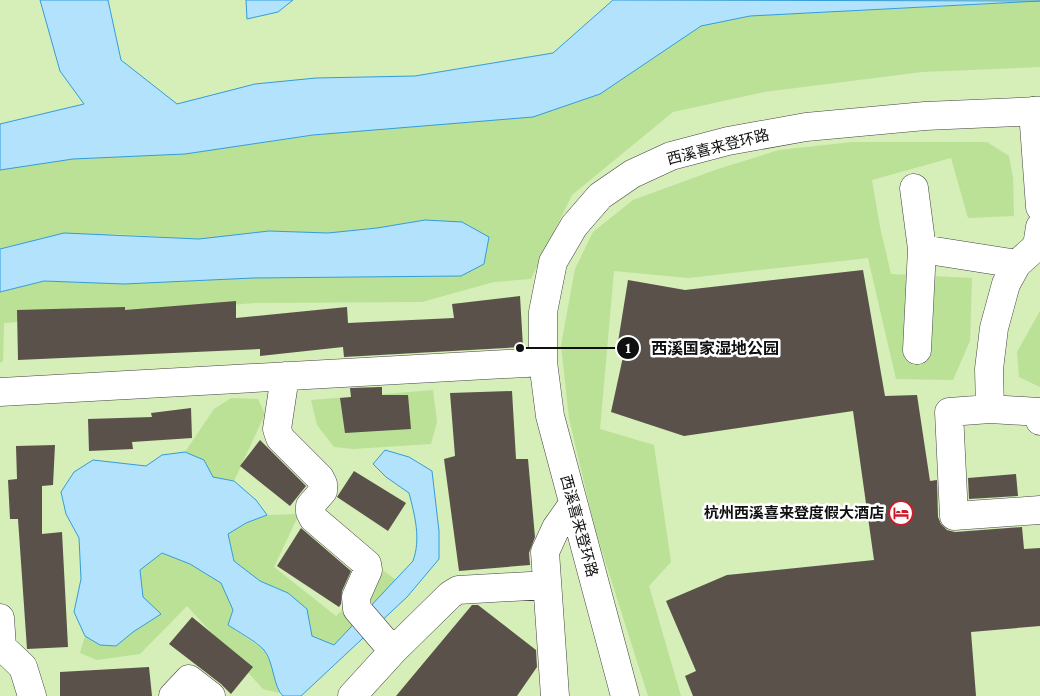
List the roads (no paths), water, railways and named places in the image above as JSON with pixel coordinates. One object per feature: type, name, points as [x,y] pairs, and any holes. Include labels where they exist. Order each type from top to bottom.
[{"type":"street","points":[[1036,111],[1040,207]]},
{"type":"street","name":"西溪喜来登环路","points":[[625,696],[550,416],[543,362],[543,312],[553,262],[574,226],[600,196],[632,174],[671,156],[728,141],[806,127],[926,116],[1036,111]]},
{"type":"street","points":[[914,188],[922,249],[917,350]]},
{"type":"street","points":[[990,409],[988,369],[994,328],[1006,284],[1017,264],[1038,246],[1040,227]]},
{"type":"street","points":[[922,249],[1017,264]]},
{"type":"street","points":[[0,392],[543,362]]},
{"type":"street","points":[[285,376],[277,429],[280,438],[324,484],[324,491],[310,506],[313,518],[367,564],[368,570],[356,598],[357,609],[386,644]]},
{"type":"street","points":[[1040,421],[1039,412],[990,409],[949,412],[954,516],[1040,510]]},
{"type":"street","points":[[556,696],[544,552],[556,528],[573,504]]},
{"type":"street","points":[[352,696],[386,644],[458,590],[547,585]]},
{"type":"street","points":[[0,618],[2,647],[23,667],[32,696]]},
{"type":"street","points":[[173,696],[189,678],[211,696]]},
{"type":"water","points":[[40,0],[108,0],[121,60],[177,104],[255,84],[316,78],[415,76],[553,53],[613,0],[1040,1],[750,16],[701,26],[600,94],[533,117],[313,135],[185,154],[73,159],[0,170],[0,124],[84,104],[60,71]]},
{"type":"water","points":[[246,0],[293,0],[278,12],[247,19]]},
{"type":"water","points":[[425,220],[462,222],[489,237],[484,264],[461,276],[253,278],[124,284],[44,281],[0,292],[0,249],[64,233],[199,239],[269,231],[328,233],[377,228]]},
{"type":"water","points":[[385,450],[409,457],[432,471],[439,531],[439,559],[407,597],[301,696],[283,696],[277,687],[270,661],[264,650],[228,625],[233,610],[221,583],[190,564],[162,553],[140,570],[143,597],[161,614],[133,632],[116,646],[100,645],[85,636],[74,612],[81,579],[79,538],[66,514],[61,492],[74,472],[93,460],[146,466],[162,455],[185,452],[204,460],[213,477],[234,481],[256,500],[267,515],[246,523],[228,534],[234,561],[260,581],[288,593],[307,609],[312,636],[334,645],[413,561],[417,536],[409,493],[386,477],[373,464]]},
{"type":"place","name":"西溪国家湿地公园","points":[[520,348]]},
{"type":"place","name":"杭州西溪喜来登度假大酒店","points":[[901,513]]}]
